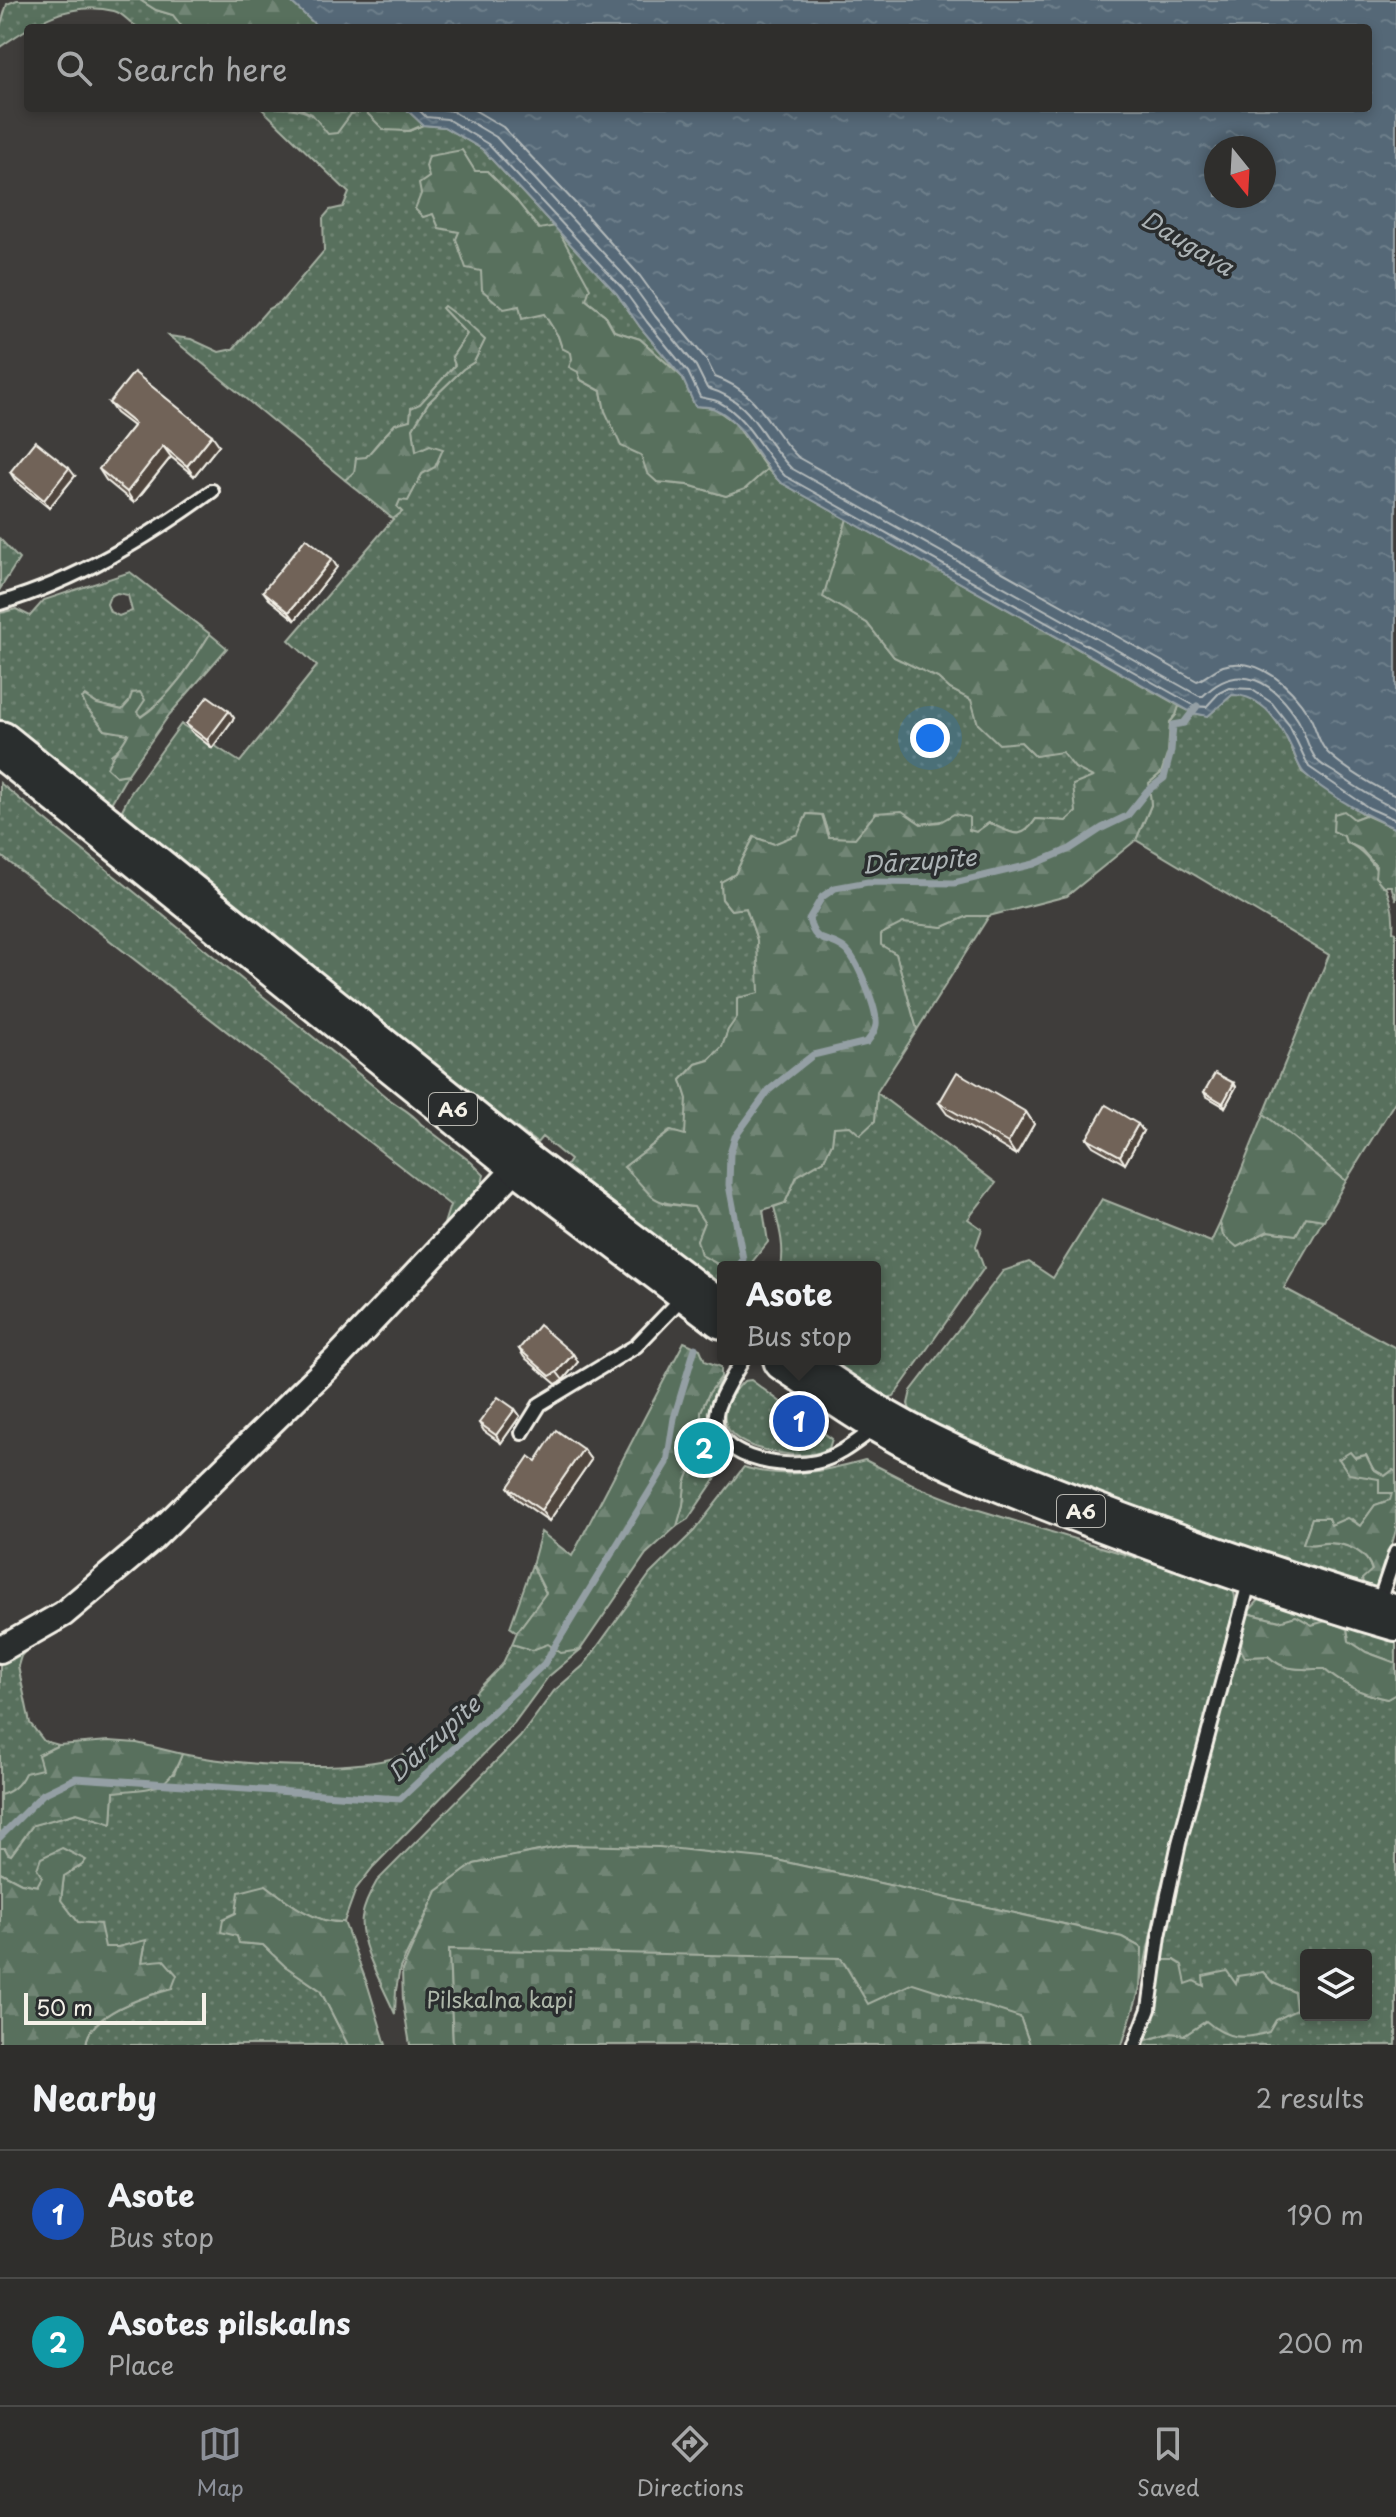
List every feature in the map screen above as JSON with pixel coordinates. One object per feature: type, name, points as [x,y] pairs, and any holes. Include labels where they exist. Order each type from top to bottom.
[{"type":"highway","name":"A6","points":[[0,744],[521,1163],[706,1303]]},
{"type":"highway","name":"A6","points":[[795,1365],[884,1422],[1023,1488],[1137,1532],[1386,1615]]},
{"type":"street","points":[[0,1650],[63,1614],[151,1540],[338,1357],[521,1163]]},
{"type":"lane","points":[[0,603],[69,579],[160,529],[212,491]]},
{"type":"lane","points":[[522,1433],[540,1404],[706,1303]]},
{"type":"lane","points":[[740,1365],[718,1407],[717,1417],[723,1439],[734,1450],[748,1456],[783,1465],[815,1463],[842,1452],[884,1422]]},
{"type":"lane","points":[[1386,1615],[1396,1552]]},
{"type":"lane","points":[[1135,2045],[1149,2009],[1159,1936],[1179,1843],[1252,1572]]},
{"type":"green space","points":[[17,0],[140,0],[156,10],[173,15],[180,24],[133,24],[118,12],[82,9],[68,11],[36,24],[24,24],[24,31],[0,47],[0,27],[7,4]]},
{"type":"green space","points":[[140,0],[289,0],[315,24],[180,24],[173,15],[156,10]]},
{"type":"green space","points":[[265,112],[304,112],[337,132],[351,114],[366,112],[384,129],[409,131],[423,125],[444,127],[482,149],[617,294],[682,377],[640,339],[614,331],[605,315],[585,299],[539,229],[515,199],[487,171],[475,171],[462,151],[429,177],[433,214],[460,232],[481,271],[519,306],[544,313],[562,348],[571,352],[581,380],[601,391],[605,411],[641,455],[657,482],[688,485],[726,496],[745,489],[767,469],[780,482],[847,519],[824,597],[867,623],[894,657],[938,678],[950,689],[972,700],[978,724],[1021,742],[1035,756],[1062,751],[1075,768],[1094,777],[1076,812],[1066,821],[1036,819],[1020,833],[1009,832],[989,823],[976,832],[969,830],[968,817],[921,824],[876,813],[855,839],[829,837],[822,815],[807,814],[799,834],[774,844],[754,837],[735,874],[721,882],[722,899],[731,910],[746,908],[757,940],[760,993],[728,1030],[722,1047],[709,1060],[696,1064],[681,1080],[687,1098],[686,1136],[670,1131],[624,1167],[665,1204],[694,1207],[704,1222],[697,1240],[717,1264],[717,1286],[632,1222],[617,1206],[566,1166],[570,1160],[542,1137],[537,1143],[416,1052],[129,821],[122,810],[130,794],[181,724],[240,762],[317,666],[289,640],[402,512],[397,507],[400,499],[408,500],[422,474],[435,466],[416,451],[413,428],[428,403],[474,362],[484,341],[443,309],[467,334],[452,357],[455,365],[410,420],[390,430],[345,480],[169,336],[191,339],[219,352],[233,349],[268,309],[281,302],[324,251],[323,218],[330,210],[343,207],[349,193]]},
{"type":"green space","points":[[308,112],[360,112],[351,114],[337,133],[328,134]]},
{"type":"green space","points":[[366,112],[409,112],[423,125],[409,131],[384,130]]},
{"type":"green space","points":[[462,150],[475,171],[487,171],[539,229],[556,226],[590,288],[586,300],[605,315],[614,331],[640,339],[682,377],[695,406],[714,408],[735,423],[767,469],[745,489],[726,496],[688,485],[657,482],[647,473],[641,455],[621,446],[605,411],[601,391],[581,380],[578,372],[569,367],[571,353],[562,348],[544,314],[522,319],[519,306],[504,309],[482,290],[481,271],[466,268],[456,239],[459,232],[439,228],[433,214],[423,217],[415,209],[421,194],[419,184],[429,177],[426,166],[429,156]]},
{"type":"green space","points":[[444,306],[485,340],[474,362],[428,403],[413,428],[416,451],[430,445],[443,449],[435,467],[422,474],[408,501],[400,500],[397,507],[402,512],[393,519],[345,480],[354,473],[356,458],[366,457],[395,424],[410,420],[411,408],[420,404],[455,365],[452,357],[467,334],[442,308]]},
{"type":"green space","points":[[847,519],[1179,706],[1170,722],[1168,752],[1161,773],[1149,783],[1151,805],[1136,840],[1067,896],[989,916],[968,916],[943,927],[903,923],[881,934],[881,945],[896,954],[917,1030],[877,1092],[875,1121],[860,1135],[850,1126],[834,1127],[832,1143],[824,1160],[797,1176],[785,1203],[763,1210],[768,1242],[753,1261],[717,1261],[717,1264],[701,1255],[697,1240],[704,1222],[694,1207],[667,1203],[653,1197],[624,1167],[671,1131],[685,1135],[687,1099],[681,1080],[696,1064],[709,1060],[722,1047],[737,1017],[737,998],[759,993],[757,940],[746,908],[731,910],[722,899],[721,882],[735,874],[754,837],[774,844],[798,834],[807,814],[822,815],[829,837],[855,838],[876,813],[902,811],[921,824],[940,822],[954,814],[969,817],[969,830],[976,832],[989,823],[1020,833],[1036,819],[1066,821],[1076,812],[1073,785],[1093,777],[1075,768],[1062,752],[1035,756],[1021,742],[999,744],[978,724],[971,700],[950,689],[938,678],[894,657],[867,623],[823,597]]},
{"type":"green space","points":[[0,539],[19,559],[0,589]]},
{"type":"green space","points":[[130,572],[210,634],[170,690],[140,717],[129,702],[122,710],[97,704],[86,696],[86,707],[105,730],[129,733],[122,746],[111,755],[116,776],[128,774],[110,805],[0,719],[0,613],[16,609],[30,616],[44,600]],"holes":[[[117,593],[128,595],[132,611],[119,616],[110,612],[107,604],[110,596]]]},
{"type":"green space","points":[[210,634],[227,648],[169,715],[128,774],[116,776],[107,768],[128,734],[105,730],[82,698],[85,696],[97,704],[122,710],[132,693],[140,692],[145,700],[137,712],[141,717],[171,690]]},
{"type":"green space","points":[[1232,695],[1246,695],[1267,709],[1283,730],[1302,772],[1365,815],[1354,819],[1344,836],[1346,842],[1374,867],[1382,879],[1391,905],[1393,931],[1396,932],[1396,1100],[1346,1181],[1264,1114],[1329,955],[1136,840],[1151,805],[1149,783],[1161,773],[1168,751],[1170,722],[1179,706],[1208,716]]},
{"type":"green space","points":[[0,783],[381,1093],[471,1162],[484,1175],[480,1191],[443,1227],[450,1205],[0,855]]},
{"type":"green space","points":[[1344,811],[1354,819],[1365,815],[1396,829],[1396,900],[1391,886],[1383,886],[1375,877],[1376,866],[1361,849],[1333,831],[1334,814]]},
{"type":"green space","points":[[968,916],[989,916],[917,1030],[896,954],[880,945],[881,934],[903,922],[943,927]]},
{"type":"green space","points":[[877,1093],[996,1183],[968,1219],[982,1229],[976,1246],[984,1268],[894,1396],[887,1398],[835,1365],[881,1365],[881,1261],[782,1261],[782,1244],[774,1207],[785,1203],[797,1176],[824,1160],[832,1143],[834,1126],[850,1126]]},
{"type":"green space","points":[[1264,1114],[1346,1181],[1324,1220],[1306,1217],[1296,1235],[1268,1231],[1237,1247],[1223,1235],[1220,1223]]},
{"type":"green space","points":[[1102,1199],[1211,1242],[1220,1223],[1223,1235],[1237,1246],[1268,1231],[1296,1235],[1306,1217],[1323,1220],[1284,1288],[1396,1348],[1396,1472],[1393,1470],[1385,1476],[1373,1469],[1366,1455],[1339,1459],[1379,1479],[1393,1493],[1390,1500],[1375,1505],[1360,1526],[1352,1519],[1331,1525],[1312,1518],[1303,1543],[1336,1544],[1350,1547],[1361,1554],[1372,1571],[1364,1587],[1281,1562],[982,1450],[911,1413],[908,1404],[911,1391],[1003,1271],[1029,1262],[1053,1278]]},
{"type":"green space","points":[[684,1342],[700,1349],[705,1361],[721,1367],[721,1377],[701,1411],[701,1443],[685,1483],[677,1526],[646,1554],[580,1650],[561,1653],[548,1644],[532,1650],[512,1644],[517,1632],[546,1593],[532,1565],[541,1532],[572,1556]]},
{"type":"green space","points":[[721,1377],[712,1400],[709,1420],[713,1439],[728,1460],[688,1519],[677,1526],[685,1483],[701,1443],[701,1411]]},
{"type":"green space","points":[[751,1380],[786,1406],[781,1414],[810,1435],[817,1428],[832,1439],[829,1448],[812,1454],[792,1455],[763,1450],[737,1438],[725,1420],[726,1409],[744,1381]]},
{"type":"green space","points":[[1350,1452],[1355,1458],[1366,1455],[1373,1469],[1385,1476],[1393,1470],[1396,1472],[1396,1530],[1378,1591],[1364,1587],[1362,1579],[1372,1570],[1366,1558],[1356,1550],[1337,1544],[1303,1544],[1312,1518],[1328,1518],[1331,1525],[1347,1518],[1360,1526],[1375,1505],[1390,1500],[1392,1493],[1379,1493],[1379,1479],[1349,1474],[1339,1459]]},
{"type":"green space","points":[[865,1460],[918,1487],[969,1507],[1226,1585],[1233,1592],[1234,1608],[1159,1894],[1140,1988],[1142,1948],[1122,1937],[772,1859],[569,1845],[474,1864],[437,1892],[400,1968],[395,2014],[368,1953],[362,1928],[364,1908],[377,1881],[520,1737],[554,1691],[584,1665],[650,1574],[694,1531],[744,1467],[789,1473]]},
{"type":"green space","points":[[532,1565],[546,1593],[517,1632],[510,1627]]},
{"type":"green space","points":[[1272,1598],[1396,1637],[1396,1663],[1366,1652],[1349,1641],[1347,1629],[1326,1621],[1312,1625],[1296,1616],[1280,1621],[1247,1613],[1259,1600]]},
{"type":"green space","points":[[1247,1613],[1279,1621],[1296,1616],[1312,1625],[1326,1621],[1347,1629],[1349,1641],[1366,1652],[1396,1663],[1396,1694],[1387,1699],[1370,1694],[1346,1684],[1324,1669],[1287,1667],[1268,1656],[1245,1657],[1237,1643]]},
{"type":"green space","points":[[548,1643],[561,1652],[580,1650],[548,1677],[514,1723],[373,1867],[356,1889],[344,1922],[312,1916],[266,1885],[237,1936],[240,1943],[263,1945],[285,1966],[320,1990],[348,2045],[86,2045],[89,2034],[107,2015],[134,2001],[172,1989],[142,1962],[146,1941],[105,1947],[61,1901],[64,1876],[82,1865],[42,1877],[38,1886],[21,1883],[0,1872],[0,1848],[5,1848],[11,1855],[33,1825],[77,1813],[112,1824],[114,1791],[174,1774],[182,1754],[243,1763],[327,1766],[369,1763],[405,1755],[433,1741],[448,1720],[502,1665],[512,1644],[532,1650]]},
{"type":"green space","points":[[1237,1643],[1246,1657],[1268,1656],[1287,1667],[1324,1669],[1361,1692],[1378,1697],[1387,1699],[1396,1694],[1396,2045],[1144,2045],[1146,2040],[1172,2033],[1185,2035],[1206,2021],[1276,2020],[1294,1992],[1273,1983],[1263,1972],[1236,1985],[1204,1976],[1204,1987],[1185,1984],[1174,1960],[1163,1960],[1177,1871]]},
{"type":"green space","points":[[30,1646],[21,1656],[18,1666],[30,1723],[44,1741],[59,1745],[39,1755],[42,1769],[0,1795],[0,1656]]},
{"type":"green space","points":[[109,1741],[137,1743],[182,1754],[170,1776],[157,1786],[114,1792],[112,1824],[77,1813],[33,1825],[11,1855],[5,1848],[0,1848],[0,1795],[15,1787],[25,1773],[42,1769],[38,1755],[59,1745]]},
{"type":"green space","points":[[569,1845],[659,1847],[772,1859],[1122,1937],[1142,1948],[1140,1988],[1122,2045],[1030,2045],[1020,2017],[868,2004],[449,1949],[453,2045],[410,2045],[403,2003],[402,1970],[437,1891],[474,1864]]},
{"type":"green space","points":[[62,1848],[86,1860],[64,1876],[61,1900],[78,1922],[100,1924],[105,1947],[146,1940],[142,1962],[164,1960],[177,1975],[172,1988],[134,2001],[107,2015],[89,2034],[86,2045],[0,2045],[0,1872],[21,1883],[37,1886],[42,1877],[37,1869],[41,1858]]},
{"type":"green space","points":[[266,1885],[312,1916],[344,1922],[386,2045],[348,2045],[320,1990],[285,1966],[263,1945],[239,1943],[237,1936],[221,1932],[223,1919],[236,1913],[239,1892]]},
{"type":"green space","name":"Pilskalna kapi","points":[[449,1949],[841,1958],[868,2004],[913,1983],[1020,2017],[1030,2045],[453,2045]]},
{"type":"green space","points":[[1163,1960],[1174,1960],[1182,1965],[1186,1984],[1194,1981],[1204,1986],[1203,1976],[1227,1971],[1236,1984],[1238,1976],[1263,1972],[1273,1983],[1294,1992],[1296,2010],[1276,2020],[1269,2032],[1260,2035],[1243,2037],[1228,2034],[1206,2021],[1185,2035],[1171,2033],[1146,2040]]},
{"type":"water","name":"Daugava","points":[[289,0],[1396,0],[1396,829],[1336,797],[1304,773],[1277,722],[1253,700],[1232,695],[1208,716],[1193,713],[780,482],[734,422],[715,409],[695,406],[682,377],[617,294],[482,149],[444,127],[423,125],[409,112],[1372,112],[1372,24],[315,24]]},
{"type":"building","points":[[134,372],[212,435],[187,466],[163,446],[127,492],[99,469],[135,424],[109,403]]},
{"type":"building","points":[[35,441],[69,468],[44,500],[10,472]]},
{"type":"building","points":[[306,538],[332,559],[289,612],[263,591]]},
{"type":"building","points":[[208,696],[229,711],[207,740],[186,724]]},
{"type":"building","points":[[957,1072],[1026,1112],[1008,1143],[939,1103]]},
{"type":"building","points":[[1215,1073],[1234,1083],[1223,1103],[1204,1092]]},
{"type":"building","points":[[1106,1105],[1138,1124],[1120,1156],[1087,1138]]},
{"type":"building","points":[[539,1325],[573,1354],[550,1376],[519,1349]]},
{"type":"building","points":[[498,1397],[515,1409],[496,1435],[479,1423]]},
{"type":"building","points":[[556,1430],[583,1449],[541,1510],[508,1487],[529,1456],[536,1461]]},
{"type":"waterway","name":"Dārzupīte","points":[[742,1261],[729,1185],[730,1154],[735,1137],[769,1090],[813,1055],[867,1042],[875,1028],[876,1018],[870,997],[850,954],[839,945],[819,937],[812,928],[809,919],[822,897],[835,888],[868,882],[954,883],[1034,864],[1070,849],[1127,816],[1147,791],[1164,778],[1173,725],[1184,723],[1197,706]]},
{"type":"waterway","name":"Dārzupīte","points":[[0,1837],[43,1794],[76,1778],[400,1799],[544,1664],[667,1463],[674,1418],[695,1348]]},
{"type":"place","name":"Asote","points":[[799,1421]]},
{"type":"place","name":"Asotes pilskalns","points":[[704,1448]]}]
